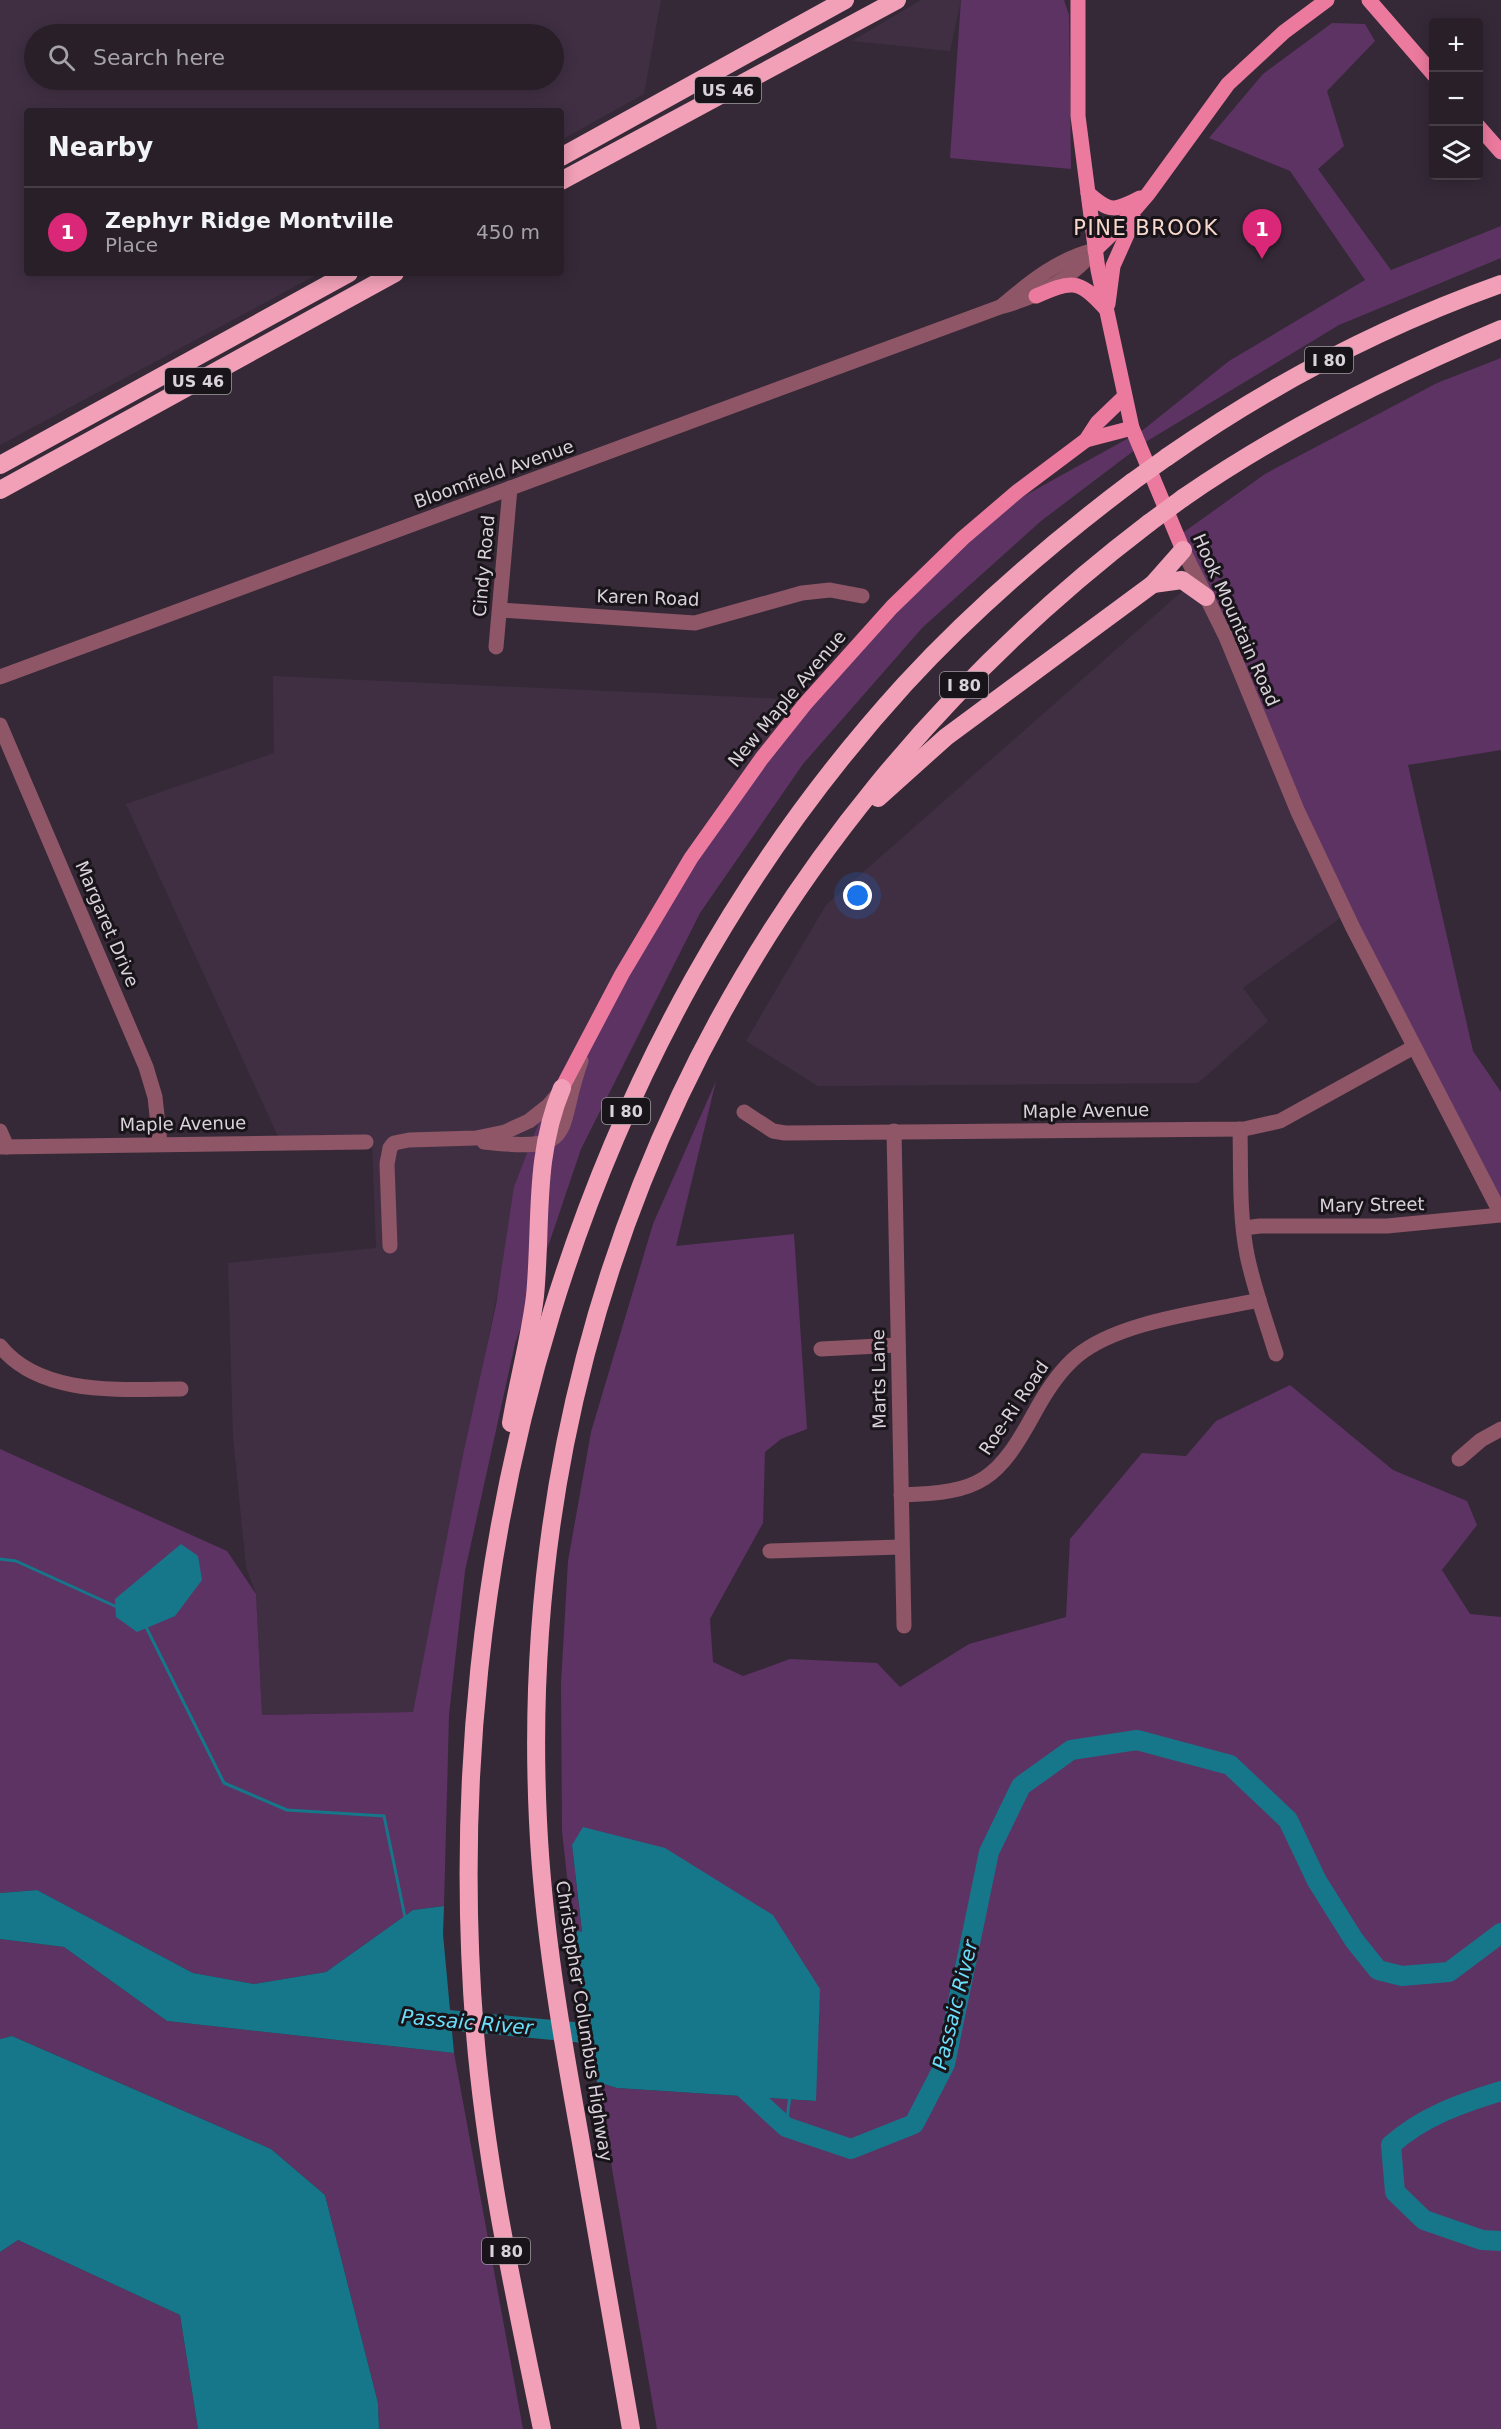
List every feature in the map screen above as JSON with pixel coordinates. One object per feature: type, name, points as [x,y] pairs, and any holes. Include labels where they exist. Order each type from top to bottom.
[{"type":"highway","name":"US 46","points":[[564,155],[845,0]]},
{"type":"highway","name":"US 46","points":[[564,179],[897,0]]},
{"type":"highway","name":"US 46","points":[[0,465],[344,276]]},
{"type":"highway","name":"US 46","points":[[0,489],[390,276]]},
{"type":"highway","name":"I 80","points":[[542,2429],[496,2197],[478,2072],[469,1907],[474,1731],[493,1566],[513,1463],[538,1357],[578,1233],[608,1151],[643,1073],[703,959],[749,885],[797,816],[850,748],[908,681],[996,592],[1058,539],[1132,482],[1252,402],[1327,361],[1414,318],[1501,284]]},
{"type":"highway","name":"Christopher Columbus Highway","points":[[631,2429],[571,2089],[546,1920],[536,1773],[539,1627],[556,1492],[582,1368],[621,1237],[677,1101],[740,980],[807,874],[883,775],[967,681],[1055,598],[1149,523],[1246,455],[1318,414],[1393,376],[1501,329]]},
{"type":"highway","points":[[807,874],[867,808],[925,753],[1153,584],[1183,550]]},
{"type":"highway","points":[[1153,584],[1182,580],[1206,597]]},
{"type":"highway","points":[[493,1566],[509,1437],[534,1299],[539,1180],[545,1143],[562,1088]]},
{"type":"main road","name":"Hook Mountain Road","points":[[1078,0],[1078,116],[1095,250],[1132,428],[1183,550]]},
{"type":"main road","name":"Bloomfield Avenue","points":[[1095,250],[1148,194],[1228,84],[1255,57],[1327,0]]},
{"type":"main road","points":[[1369,0],[1431,72]]},
{"type":"main road","points":[[1483,131],[1501,152]]},
{"type":"main road","points":[[1088,193],[1106,208],[1115,209],[1148,194]]},
{"type":"main road","points":[[1107,310],[1116,256],[1148,194]]},
{"type":"main road","points":[[1036,296],[1064,284],[1079,285],[1092,292],[1107,310]]},
{"type":"main road","name":"New Maple Avenue","points":[[562,1088],[622,974],[691,858],[749,774],[805,704],[892,608],[963,538],[1018,491],[1086,440],[1097,423],[1124,397]]},
{"type":"main road","name":"New Maple Avenue","points":[[1086,440],[1132,428]]},
{"type":"street","name":"Bloomfield Avenue","points":[[0,677],[1000,307],[1036,296],[1080,269],[1095,250]]},
{"type":"street","name":"Bloomfield Avenue","points":[[1000,307],[1023,287],[1074,255],[1095,250]]},
{"type":"street","name":"Cindy Road","points":[[496,647],[510,488]]},
{"type":"street","name":"Hook Mountain Road","points":[[1183,550],[1226,637],[1298,812],[1414,1047],[1501,1215]]},
{"type":"street","name":"Karen Road","points":[[500,610],[695,623],[802,593],[830,590],[862,596]]},
{"type":"street","name":"Margaret Drive","points":[[0,725],[146,1067],[155,1097],[160,1143]]},
{"type":"street","name":"New Maple Avenue","points":[[545,1143],[558,1137],[566,1123],[574,1085],[588,1041]]},
{"type":"street","name":"Maple Avenue","points":[[744,1112],[773,1131],[785,1133],[1240,1129],[1265,1126],[1280,1121],[1414,1047]]},
{"type":"street","points":[[390,1246],[387,1164],[390,1148],[394,1143],[409,1140],[491,1136],[518,1127],[548,1106],[562,1088]]},
{"type":"street","points":[[1240,1129],[1244,1228],[1259,1300],[1276,1354]]},
{"type":"street","points":[[0,1131],[4,1147]]},
{"type":"street","name":"Marts Lane","points":[[894,1131],[904,1626]]},
{"type":"street","points":[[460,1139],[502,1144],[545,1143]]},
{"type":"street","name":"Maple Avenue","points":[[4,1147],[160,1143],[366,1142]]},
{"type":"street","name":"Mary Street","points":[[1244,1228],[1399,1225],[1501,1215]]},
{"type":"street","name":"Roe-Ri Road","points":[[901,1495],[949,1492],[988,1478],[1010,1456],[1047,1389],[1060,1372],[1096,1342],[1112,1334],[1142,1326],[1259,1300]]},
{"type":"street","points":[[821,1349],[898,1345]]},
{"type":"street","points":[[0,1346],[27,1370],[55,1382],[86,1387],[181,1389]]},
{"type":"street","points":[[1459,1460],[1481,1440],[1501,1429]]},
{"type":"street","points":[[770,1551],[901,1547]]},
{"type":"shaded area","points":[[0,0],[661,0],[644,94],[564,138],[564,108],[24,108],[24,276],[314,276],[0,445]]},
{"type":"shaded area","points":[[921,0],[961,0],[950,51],[852,41]]},
{"type":"shaded area","points":[[961,0],[1064,0],[1069,15],[1071,169],[950,158]]},
{"type":"shaded area","points":[[1332,23],[1365,24],[1375,41],[1327,91],[1344,146],[1318,169],[1391,270],[1501,226],[1501,258],[1339,325],[1144,443],[1041,521],[923,627],[803,764],[700,913],[581,1149],[515,1344],[465,1571],[449,1715],[444,1906],[413,1910],[326,1972],[254,1984],[193,1973],[37,1890],[0,1893],[0,1449],[227,1551],[256,1594],[262,1715],[413,1712],[463,1455],[496,1305],[514,1187],[549,1096],[643,935],[806,700],[986,517],[1143,430],[1229,361],[1365,280],[1290,171],[1209,138],[1263,74]]},
{"type":"shaded area","points":[[1501,358],[1501,750],[1408,765],[1473,1051],[1501,1092],[1501,1214],[1343,916],[1177,537],[1265,474],[1437,383]]},
{"type":"shaded area","points":[[1195,580],[1343,916],[1243,988],[1268,1021],[1198,1083],[818,1086],[746,1041],[826,905]]},
{"type":"shaded area","points":[[273,676],[806,700],[505,1256],[413,1712],[262,1715],[256,1594],[246,1567],[233,1437],[228,1263],[376,1248],[372,1142],[282,1145],[126,804],[274,753]]},
{"type":"shaded area","points":[[716,1081],[676,1246],[794,1234],[807,1429],[781,1439],[765,1452],[763,1523],[710,1619],[713,1662],[743,1676],[790,1659],[877,1663],[900,1687],[969,1644],[1066,1617],[1070,1539],[1142,1453],[1186,1456],[1216,1421],[1290,1385],[1393,1470],[1467,1501],[1477,1525],[1442,1570],[1470,1614],[1501,1617],[1501,2429],[657,2429],[597,2082],[617,2088],[816,2101],[572,1845],[582,1933],[573,1930],[562,1831],[561,1684],[568,1561],[591,1432],[653,1224]]},
{"type":"shaded area","points":[[0,1939],[64,1947],[167,2021],[454,2053],[523,2429],[379,2429],[378,2403],[325,2195],[271,2149],[12,2036],[0,2039]]},
{"type":"shaded area","points":[[18,2240],[180,2315],[198,2429],[0,2429],[0,2252]]},
{"type":"water","points":[[181,1544],[198,1556],[202,1580],[175,1616],[137,1632],[116,1617],[115,1599]]},
{"type":"water","points":[[583,1827],[665,1848],[773,1915],[820,1989],[816,2101],[617,2088],[597,2082],[573,1930],[582,1932],[572,1845]]},
{"type":"water","points":[[37,1890],[193,1973],[254,1984],[326,1972],[413,1910],[444,1906],[443,1934],[454,2053],[167,2021],[64,1947],[0,1939],[0,1893]]},
{"type":"water","points":[[12,2036],[271,2149],[325,2195],[378,2403],[379,2429],[198,2429],[180,2315],[18,2240],[0,2252],[0,2039]]},
{"type":"waterway","points":[[0,1559],[16,1561],[117,1607]]},
{"type":"waterway","points":[[146,1627],[224,1783],[287,1810],[384,1816],[405,1917]]},
{"type":"waterway","name":"Passaic River","points":[[733,2078],[786,2127],[851,2149],[914,2124],[945,2064],[989,1852],[1021,1786],[1071,1750],[1137,1740],[1230,1765],[1288,1820],[1317,1881],[1354,1940],[1378,1970],[1402,1976],[1449,1972],[1501,1933]]},
{"type":"waterway","name":"Passaic River","points":[[427,2018],[616,2036]]},
{"type":"waterway","name":"Passaic River","points":[[1501,2091],[1443,2112],[1416,2126],[1391,2145],[1395,2192],[1424,2220],[1482,2240],[1501,2241]]},
{"type":"waterway","points":[[786,2127],[790,2095]]},
{"type":"place","name":"Zephyr Ridge Montville","points":[[1262,259]]},
{"type":"district","name":"PINE BROOK","points":[[1146,228]]}]
